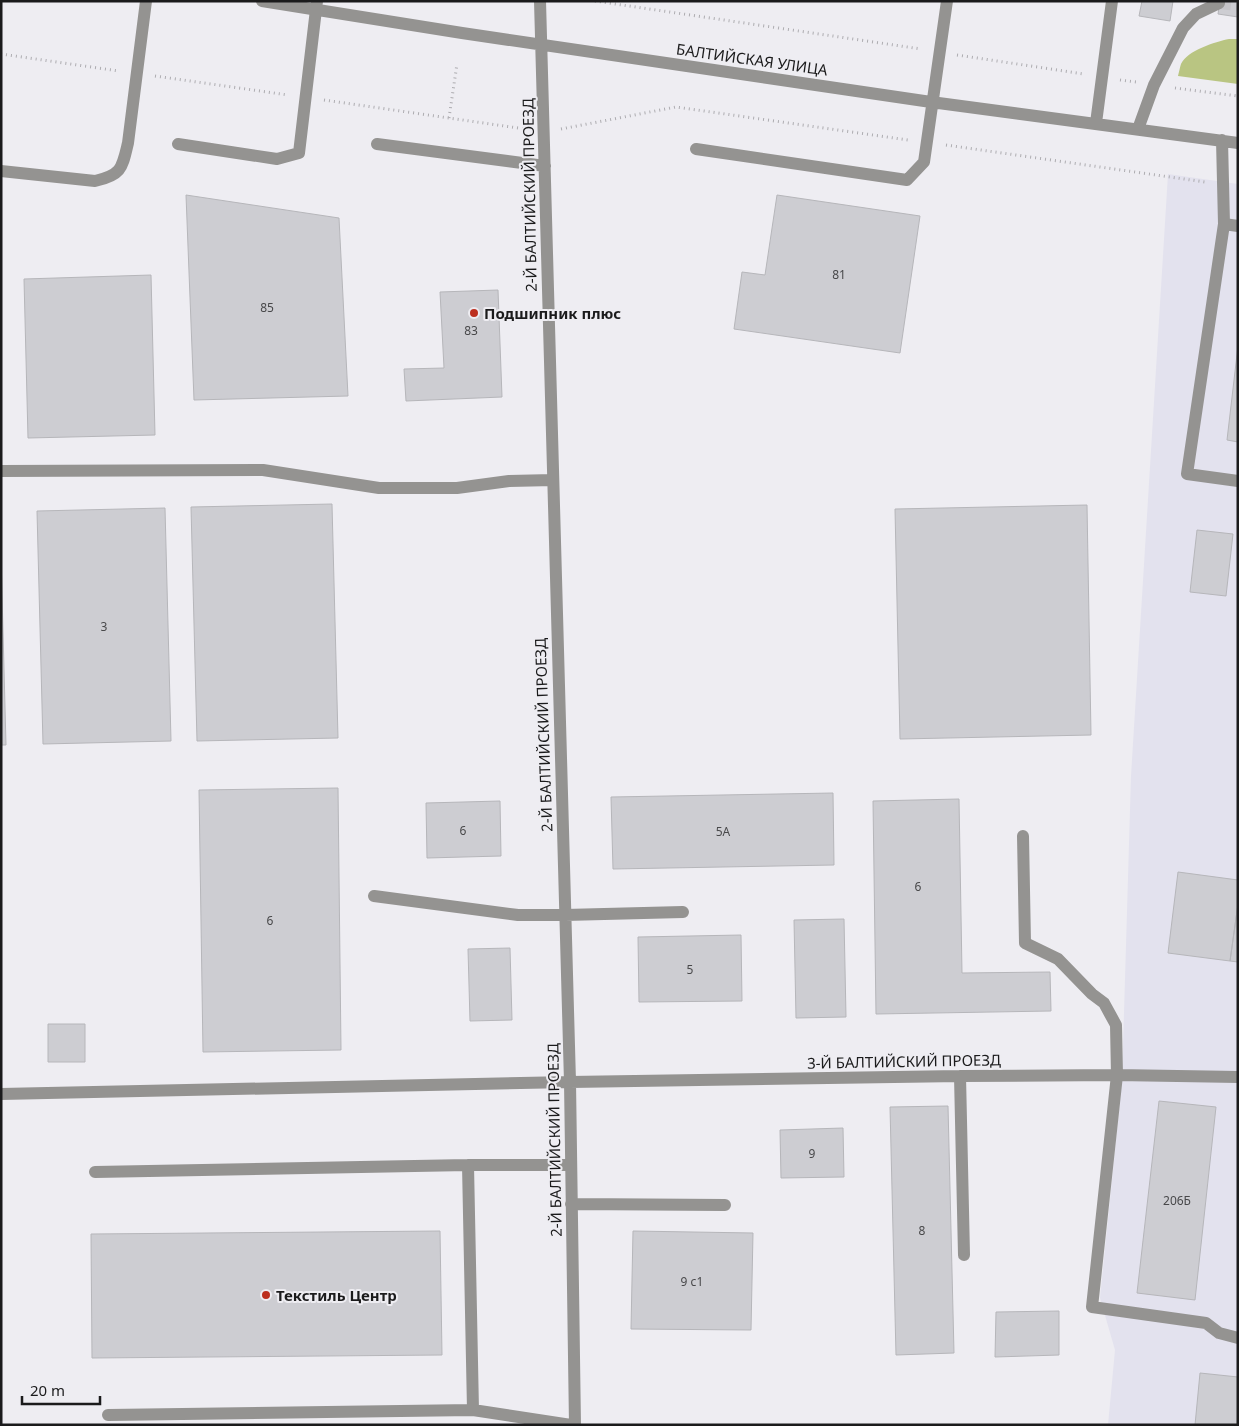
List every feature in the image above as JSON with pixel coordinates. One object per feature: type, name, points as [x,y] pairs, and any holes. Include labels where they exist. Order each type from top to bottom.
[{"type":"street","points":[[1,170],[95,181],[110,178],[118,172],[128,143],[146,1]]},
{"type":"street","name":"БАЛТИЙСКАЯ УЛИЦА","points":[[262,1],[316,5],[541,44],[931,102],[1238,143]]},
{"type":"street","name":"2-Й БАЛТИЙСКИЙ ПРОЕЗД","points":[[540,1],[570,1082],[575,1425]]},
{"type":"street","points":[[696,149],[907,180],[924,162],[931,102],[947,1]]},
{"type":"street","points":[[1096,123],[1112,1]]},
{"type":"street","points":[[1138,130],[1154,85],[1183,28],[1196,14],[1219,3]]},
{"type":"street","points":[[178,144],[277,159],[299,153],[316,5]]},
{"type":"street","points":[[1222,140],[1224,224],[1188,474],[1238,481]]},
{"type":"street","points":[[378,144],[545,166]]},
{"type":"street","points":[[1224,224],[1238,226]]},
{"type":"street","points":[[1,471],[263,470],[379,488],[458,488],[509,481],[553,480]]},
{"type":"street","points":[[1023,836],[1025,943],[1058,959],[1092,994],[1104,1003],[1116,1025],[1117,1075],[1092,1307],[1206,1323],[1219,1334],[1238,1338]]},
{"type":"street","points":[[374,896],[518,915],[683,912]]},
{"type":"street","name":"3-Й БАЛТИЙСКИЙ ПРОЕЗД","points":[[1,1094],[960,1076],[1117,1075],[1238,1077]]},
{"type":"street","points":[[960,1076],[964,1255]]},
{"type":"street","points":[[95,1172],[571,1165]]},
{"type":"street","points":[[468,1166],[472,1410]]},
{"type":"street","points":[[571,1204],[725,1205]]},
{"type":"street","points":[[108,1415],[472,1410],[571,1425]]},
{"type":"path","points":[[596,1],[1238,96]]},
{"type":"path","points":[[1,54],[544,132],[676,107],[1222,184]]},
{"type":"path","points":[[450,118],[457,64]]},
{"type":"shaded area","points":[[1168,174],[1238,184],[1238,1425],[1108,1425],[1115,1350],[1100,1298],[1122,1081],[1131,776]]},
{"type":"green space","points":[[1229,39],[1238,39],[1238,84],[1178,76],[1181,64],[1189,55]]},
{"type":"building","points":[[1142,1],[1173,1],[1170,21],[1139,16]]},
{"type":"building","points":[[1220,1],[1238,1],[1238,17],[1218,14]]},
{"type":"building","points":[[186,195],[339,218],[348,396],[194,400]]},
{"type":"building","points":[[777,195],[920,216],[900,353],[734,329],[742,272],[765,275]]},
{"type":"building","points":[[151,275],[155,435],[28,438],[24,279]]},
{"type":"building","points":[[498,290],[502,397],[406,401],[404,369],[444,368],[440,292]]},
{"type":"building","points":[[1238,346],[1238,442],[1227,440]]},
{"type":"building","points":[[332,504],[338,738],[197,741],[191,507]]},
{"type":"building","points":[[1087,505],[1091,735],[900,739],[895,509]]},
{"type":"building","points":[[165,508],[171,741],[43,744],[37,511]]},
{"type":"building","points":[[1197,530],[1233,534],[1226,596],[1190,592]]},
{"type":"building","points":[[1,556],[6,745],[1,745]]},
{"type":"building","points":[[338,788],[341,1050],[203,1052],[199,790]]},
{"type":"building","points":[[833,793],[834,865],[613,869],[611,797]]},
{"type":"building","points":[[959,799],[962,973],[1050,972],[1051,1011],[876,1014],[873,801]]},
{"type":"building","points":[[500,801],[501,856],[427,858],[426,803]]},
{"type":"building","points":[[1178,872],[1238,880],[1238,904],[1230,961],[1168,953]]},
{"type":"building","points":[[1238,904],[1238,962],[1230,961]]},
{"type":"building","points":[[844,919],[846,1017],[796,1018],[794,920]]},
{"type":"building","points":[[741,935],[742,1001],[639,1002],[638,937]]},
{"type":"building","points":[[510,948],[512,1020],[470,1021],[468,949]]},
{"type":"building","points":[[48,1024],[85,1024],[85,1062],[48,1062]]},
{"type":"building","points":[[1159,1101],[1216,1107],[1195,1300],[1137,1293]]},
{"type":"building","points":[[948,1106],[954,1353],[896,1355],[890,1107]]},
{"type":"building","points":[[843,1128],[844,1177],[781,1178],[780,1130]]},
{"type":"building","name":"Текстиль Центр","points":[[440,1231],[442,1355],[92,1358],[91,1234]]},
{"type":"building","points":[[633,1231],[753,1233],[751,1330],[631,1329]]},
{"type":"building","points":[[1059,1311],[1059,1355],[995,1357],[996,1312]]},
{"type":"building","points":[[1200,1373],[1238,1377],[1238,1425],[1195,1425]]},
{"type":"tunnel","points":[[1219,3],[1238,5]]},
{"type":"place","name":"Подшипник плюс","points":[[474,313]]},
{"type":"place","name":"Текстиль Центр","points":[[266,1295]]}]
